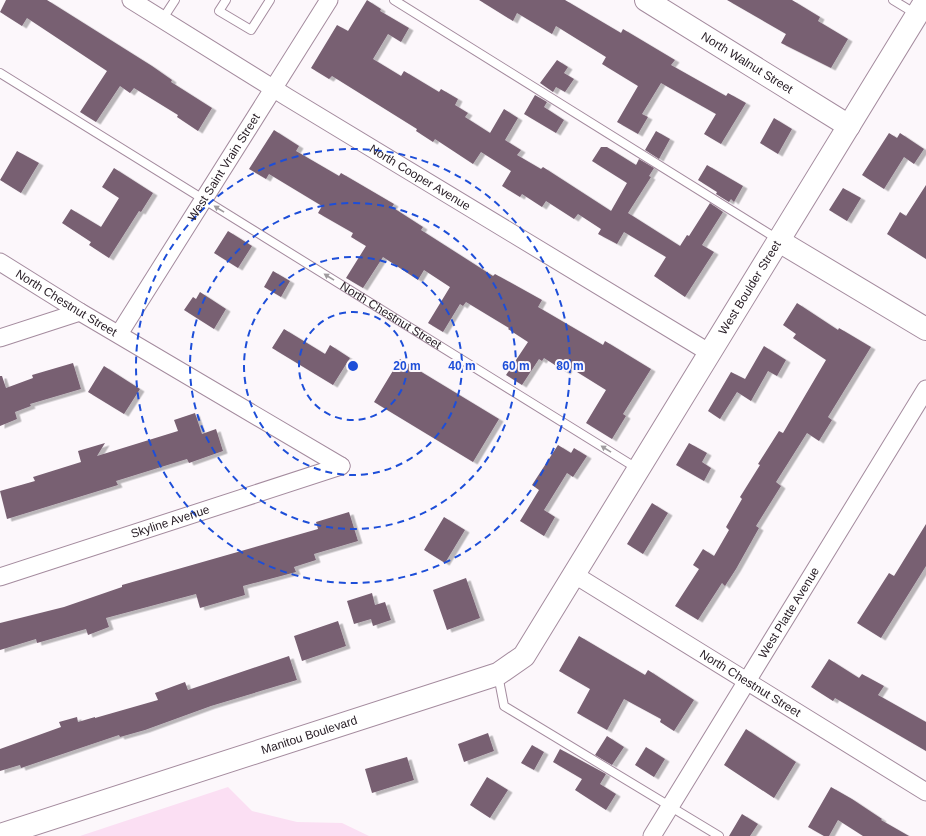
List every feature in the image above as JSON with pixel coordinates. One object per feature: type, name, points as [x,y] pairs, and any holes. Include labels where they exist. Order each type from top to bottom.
[{"type":"street","name":"North Cooper Avenue","points":[[131,0],[274,89],[710,353]]},
{"type":"street","name":"West Saint Vrain Street","points":[[119,334],[329,0]]},
{"type":"street","name":"North Walnut Street","points":[[646,0],[849,126]]},
{"type":"street","name":"West Boulder Street","points":[[575,575],[921,7]]},
{"type":"street","points":[[779,241],[926,329]]},
{"type":"street","name":"North Chestnut Street","points":[[0,262],[80,312],[341,466]]},
{"type":"street","points":[[0,338],[80,312]]},
{"type":"street","name":"West Platte Avenue","points":[[652,836],[926,389]]},
{"type":"street","name":"Skyline Avenue","points":[[0,577],[341,466]]},
{"type":"street","name":"North Chestnut Street","points":[[575,575],[926,792]]},
{"type":"street","name":"Manitou Boulevard","points":[[0,835],[498,674],[524,656],[575,575]]},
{"type":"lane","points":[[162,20],[175,0]]},
{"type":"lane","points":[[226,0],[219,10],[251,30],[270,0]]},
{"type":"lane","points":[[394,0],[779,241]]},
{"type":"lane","points":[[893,0],[921,7]]},
{"type":"lane","name":"North Chestnut Street","points":[[0,73],[639,470]]},
{"type":"lane","points":[[498,674],[504,706],[719,836]]},
{"type":"shaded area","points":[[228,787],[252,811],[297,822],[342,823],[369,836],[80,836]]},
{"type":"building","points":[[6,0],[47,0],[152,66],[172,80],[171,82],[212,108],[198,131],[177,117],[178,115],[134,88],[130,93],[120,86],[96,122],[80,112],[107,71],[27,18],[22,26],[0,12]]},
{"type":"building","points":[[367,0],[381,9],[380,11],[409,28],[401,42],[388,34],[373,59],[401,76],[404,71],[439,92],[441,89],[458,99],[455,105],[468,113],[465,117],[490,133],[504,109],[518,118],[505,140],[521,150],[517,155],[541,169],[543,167],[611,211],[627,183],[592,161],[601,147],[607,147],[636,165],[639,159],[654,168],[649,176],[651,177],[628,213],[680,246],[687,235],[689,236],[710,203],[723,212],[702,245],[714,252],[685,297],[654,276],[666,257],[624,232],[617,244],[598,234],[601,229],[578,214],[574,219],[546,201],[542,207],[522,194],[520,197],[502,186],[511,171],[481,152],[473,164],[435,139],[433,142],[416,131],[417,129],[332,76],[329,79],[311,68],[337,25],[348,31]]},
{"type":"building","points":[[479,0],[565,0],[621,33],[623,29],[675,60],[671,65],[726,96],[728,93],[746,103],[721,144],[704,134],[716,114],[661,83],[642,114],[648,117],[638,134],[617,122],[638,86],[602,64],[606,57],[556,26],[552,34],[517,13],[513,21]]},
{"type":"building","points":[[727,0],[792,0],[820,17],[818,21],[848,39],[831,68],[781,43],[786,34]]},
{"type":"building","points":[[557,60],[568,67],[564,73],[574,79],[565,92],[556,87],[553,92],[540,83]]},
{"type":"building","points":[[535,95],[547,102],[544,107],[564,120],[556,133],[524,114]]},
{"type":"building","points":[[774,118],[792,129],[778,154],[760,143]]},
{"type":"building","points":[[274,130],[299,146],[296,151],[339,176],[341,173],[394,204],[392,207],[423,227],[421,230],[493,276],[495,274],[542,300],[538,307],[603,345],[605,341],[651,369],[623,414],[626,416],[612,439],[586,423],[606,390],[569,367],[566,372],[544,358],[542,361],[539,359],[522,385],[506,375],[528,342],[508,329],[509,328],[466,302],[463,306],[460,304],[443,332],[428,323],[450,287],[424,270],[418,280],[383,257],[363,288],[346,278],[366,246],[351,237],[353,233],[318,213],[322,206],[269,174],[266,179],[249,169]]},
{"type":"building","points":[[656,131],[670,139],[659,159],[645,150]]},
{"type":"building","points":[[889,133],[897,138],[900,133],[924,149],[914,164],[904,157],[884,189],[862,175]]},
{"type":"building","points":[[17,151],[39,163],[21,193],[0,180]]},
{"type":"building","points":[[707,165],[743,186],[734,202],[731,199],[729,202],[716,194],[717,192],[698,180]]},
{"type":"building","points":[[114,168],[153,193],[141,212],[139,211],[109,258],[89,245],[91,242],[62,223],[71,209],[101,227],[119,198],[102,187]]},
{"type":"building","points":[[926,185],[926,259],[887,234],[900,212],[906,216]]},
{"type":"building","points":[[843,188],[861,198],[847,221],[829,210]]},
{"type":"building","points":[[228,231],[252,246],[238,268],[214,253]]},
{"type":"building","points":[[273,271],[290,281],[281,297],[264,287]]},
{"type":"building","points":[[200,292],[226,309],[214,329],[184,310],[193,297],[196,299]]},
{"type":"building","points":[[797,303],[838,330],[839,328],[871,347],[828,417],[832,420],[819,441],[807,433],[776,482],[781,486],[756,526],[759,528],[736,569],[725,586],[722,583],[698,620],[675,606],[699,569],[693,565],[703,549],[714,556],[729,530],[726,527],[742,499],[740,497],[760,465],[758,464],[779,431],[783,433],[826,360],[793,338],[796,334],[783,325]]},
{"type":"building","points":[[284,329],[325,354],[330,345],[350,358],[333,385],[272,348]]},
{"type":"building","points":[[764,346],[786,360],[777,376],[768,371],[751,401],[737,392],[720,419],[708,411],[731,372],[745,379]]},
{"type":"building","points":[[400,359],[499,419],[473,462],[374,402]]},
{"type":"building","points":[[73,363],[81,389],[30,404],[31,406],[15,412],[17,419],[0,426],[0,376],[2,376],[6,388],[33,378],[32,375]]},
{"type":"building","points":[[104,366],[140,389],[124,414],[88,392]]},
{"type":"building","points":[[195,413],[202,434],[216,429],[223,451],[189,463],[187,459],[116,481],[118,485],[7,519],[0,491],[35,481],[33,477],[81,462],[78,451],[105,443],[97,456],[178,431],[174,420]]},
{"type":"building","points":[[689,443],[707,453],[702,462],[711,468],[704,481],[676,465]]},
{"type":"building","points":[[558,445],[571,453],[574,448],[587,456],[573,477],[567,473],[544,510],[555,517],[544,536],[520,521],[539,490],[532,485]]},
{"type":"building","points":[[652,503],[668,513],[643,554],[627,544]]},
{"type":"building","points":[[349,512],[358,541],[314,554],[316,560],[294,567],[296,572],[243,586],[245,595],[200,608],[196,594],[106,618],[109,627],[88,635],[86,629],[37,643],[36,639],[0,650],[0,623],[64,607],[122,587],[122,585],[318,529],[316,522]]},
{"type":"building","points":[[444,517],[465,530],[445,563],[424,550]]},
{"type":"building","points":[[926,524],[926,566],[881,638],[857,623],[889,573],[894,576]]},
{"type":"building","points":[[466,578],[480,618],[447,630],[433,590]]},
{"type":"building","points":[[372,593],[375,605],[385,602],[391,620],[373,626],[371,619],[354,624],[347,601]]},
{"type":"building","points":[[338,621],[346,646],[302,661],[294,636]]},
{"type":"building","points":[[579,636],[645,675],[648,670],[694,700],[674,731],[660,722],[661,719],[624,699],[607,730],[577,713],[590,689],[559,671]]},
{"type":"building","points":[[289,656],[297,680],[211,706],[145,730],[120,737],[119,735],[21,768],[20,765],[0,771],[0,749],[61,727],[59,722],[77,717],[78,722],[158,700],[155,693],[185,682],[188,690]]},
{"type":"building","points":[[829,659],[859,678],[862,674],[884,686],[878,695],[926,722],[926,751],[835,698],[833,701],[811,687]]},
{"type":"building","points":[[746,729],[796,762],[774,798],[724,765]]},
{"type":"building","points":[[488,733],[494,751],[464,762],[458,744]]},
{"type":"building","points":[[607,736],[624,747],[612,765],[595,755]]},
{"type":"building","points":[[532,745],[544,752],[534,770],[521,763]]},
{"type":"building","points":[[646,747],[665,759],[654,777],[635,765]]},
{"type":"building","points":[[560,749],[606,774],[600,784],[616,794],[606,810],[575,790],[582,779],[553,762]]},
{"type":"building","points":[[407,757],[414,780],[372,793],[365,769]]},
{"type":"building","points":[[487,777],[508,790],[490,818],[470,805]]},
{"type":"building","points":[[831,787],[852,799],[882,819],[881,820],[909,836],[863,836],[838,820],[829,836],[824,836],[808,827]]},
{"type":"building","points":[[742,814],[758,824],[750,836],[729,836]]}]
